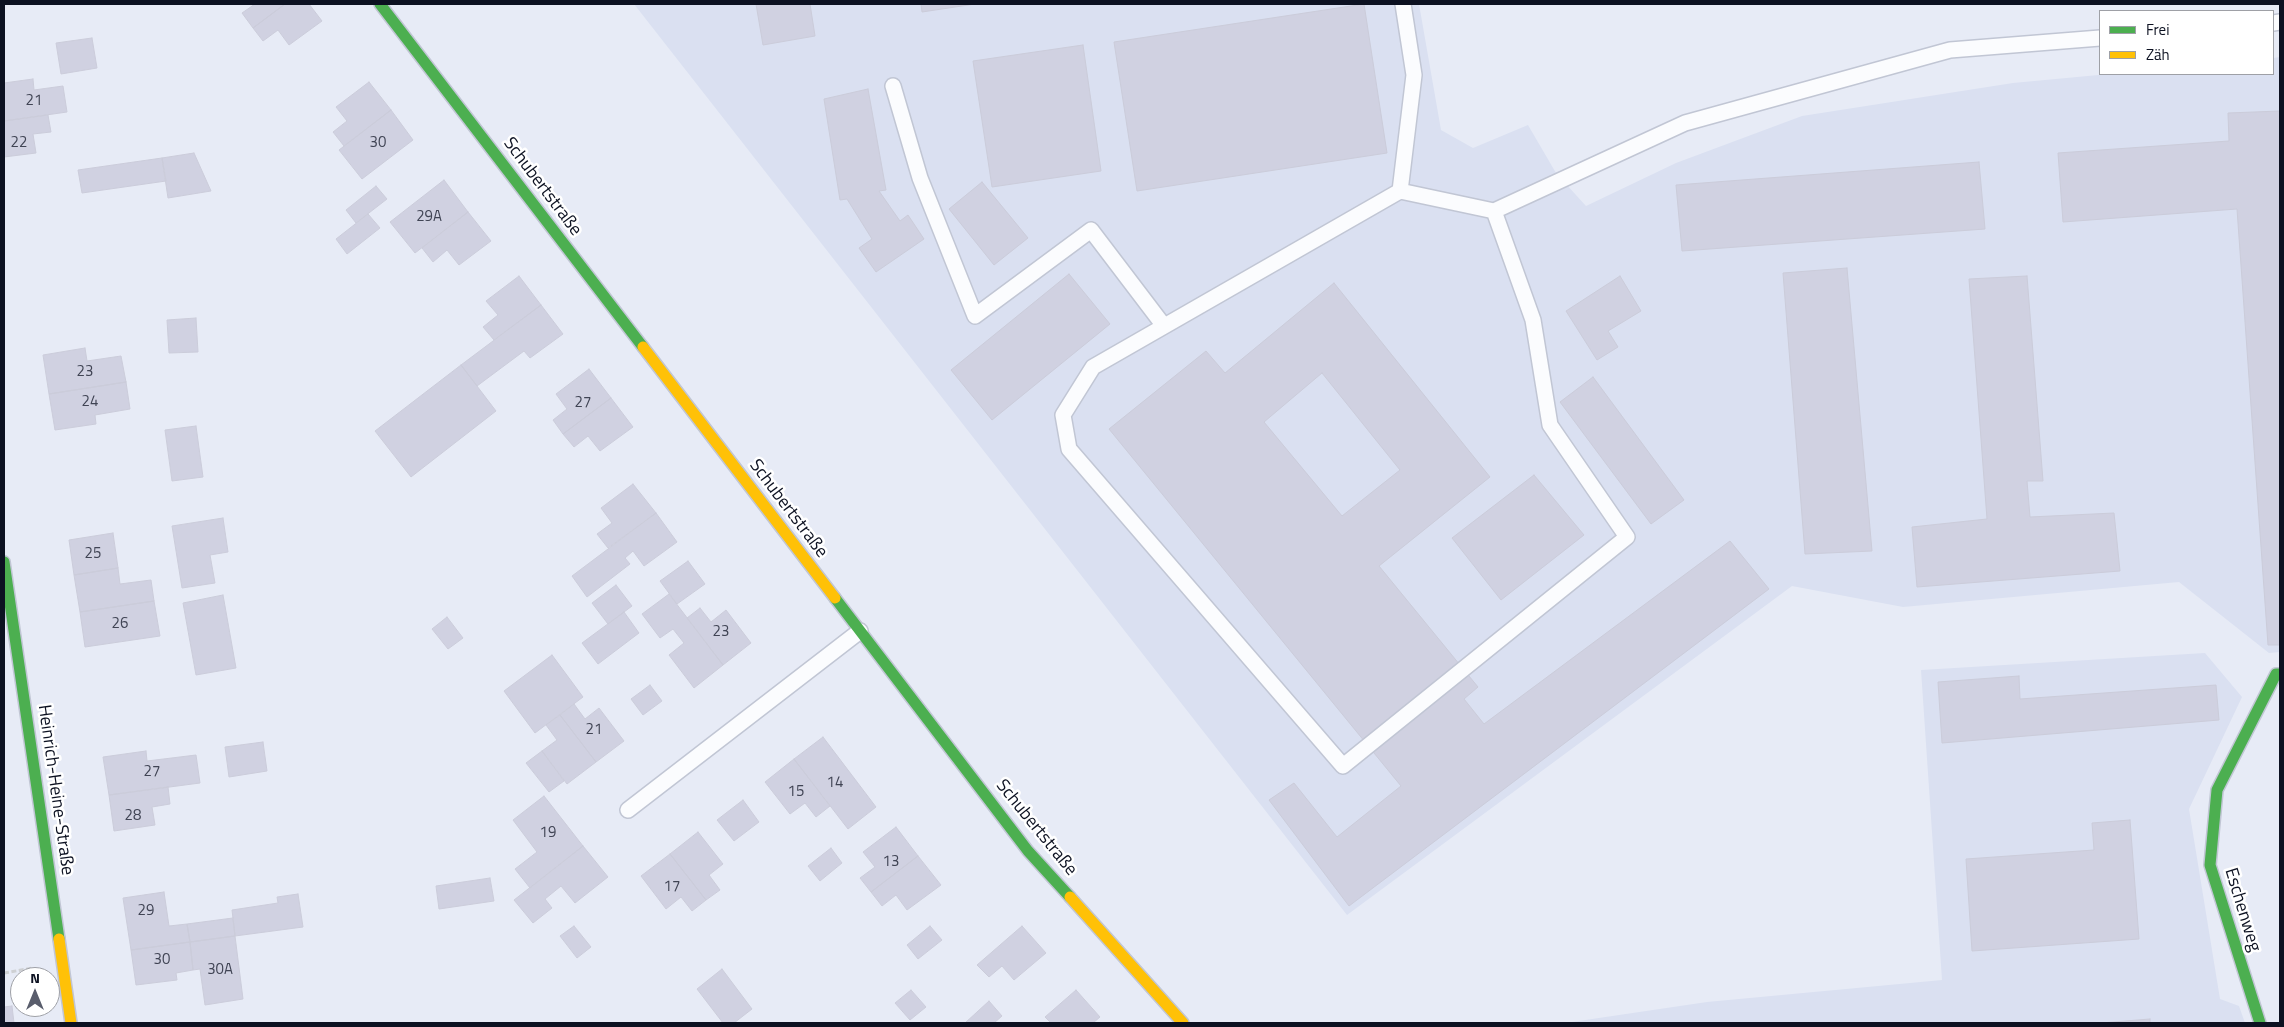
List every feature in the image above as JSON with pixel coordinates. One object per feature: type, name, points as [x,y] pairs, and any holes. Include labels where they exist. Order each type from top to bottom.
[{"type":"street","name":"Schubertstraße","points":[[380,4],[1028,851],[1183,1023]]},
{"type":"street","name":"Heinrich-Heine-Straße","points":[[4,562],[72,1023]]},
{"type":"street","name":"Eschenweg","points":[[2260,1023],[2210,865],[2216,790],[2276,674],[2280,674]]},
{"type":"lane","points":[[1400,191],[1414,75],[1403,4]]},
{"type":"lane","points":[[1494,211],[1533,320],[1550,425],[1627,536],[1343,766],[1069,449],[1063,415],[1093,367],[1400,191],[1494,211],[1685,123],[1950,50],[2099,38]]},
{"type":"lane","points":[[893,86],[920,178],[975,316],[1091,230],[1164,326]]},
{"type":"lane","points":[[628,810],[860,631]]},
{"type":"shaded area","points":[[634,4],[1419,4],[1441,130],[1473,148],[1528,125],[1556,173],[1586,206],[1676,163],[1802,116],[2013,83],[2099,75],[2274,75],[2274,58],[2280,57],[2280,652],[2269,653],[2179,582],[1903,607],[1792,586],[1347,915]]},
{"type":"shaded area","points":[[2205,653],[2242,697],[2189,809],[2220,999],[2239,1006],[2245,1023],[1565,1023],[1707,1002],[1942,980],[1921,670]]},
{"type":"building","points":[[255,4],[285,4],[253,28],[242,13]]},
{"type":"building","points":[[285,4],[309,4],[322,21],[289,45],[278,30],[263,41],[253,28]]},
{"type":"building","points":[[756,4],[810,4],[815,36],[763,45]]},
{"type":"building","points":[[921,4],[975,4],[922,12]]},
{"type":"building","points":[[1364,4],[1387,153],[1137,191],[1114,42]]},
{"type":"building","points":[[92,38],[97,68],[61,74],[56,43]]},
{"type":"building","points":[[1083,45],[1101,171],[992,187],[973,61]]},
{"type":"building","points":[[33,79],[34,90],[63,86],[67,112],[4,121],[4,83]]},
{"type":"building","points":[[369,82],[391,110],[344,146],[333,132],[347,121],[336,107]]},
{"type":"building","points":[[868,89],[886,190],[879,191],[900,221],[908,215],[924,239],[876,272],[859,248],[872,239],[847,199],[840,200],[824,99]]},
{"type":"building","points":[[391,110],[413,140],[362,179],[339,150]]},
{"type":"building","points":[[2280,111],[2280,645],[2268,645],[2237,209],[2063,222],[2058,153],[2229,141],[2228,113]]},
{"type":"building","points":[[48,115],[51,132],[33,134],[36,153],[4,157],[4,121]]},
{"type":"building","points":[[194,153],[211,191],[168,198],[162,158]]},
{"type":"building","points":[[162,158],[166,181],[82,193],[78,170]]},
{"type":"building","points":[[1979,162],[1985,229],[1682,251],[1676,185]]},
{"type":"building","points":[[444,180],[468,212],[415,253],[390,222]]},
{"type":"building","points":[[982,182],[1028,238],[994,265],[949,209]]},
{"type":"building","points":[[376,186],[387,199],[356,223],[346,210]]},
{"type":"building","points":[[468,212],[491,241],[459,265],[447,250],[433,262],[422,248]]},
{"type":"building","points":[[368,214],[380,228],[347,254],[336,239]]},
{"type":"building","points":[[1847,268],[1872,551],[1805,554],[1783,273]]},
{"type":"building","points":[[1069,274],[1110,324],[992,420],[951,370]]},
{"type":"building","points":[[519,276],[541,305],[494,340],[483,327],[498,315],[486,301]]},
{"type":"building","points":[[1620,276],[1641,311],[1608,331],[1618,347],[1597,360],[1566,311]]},
{"type":"building","points":[[2027,276],[2043,481],[2027,481],[2030,517],[2114,513],[2120,571],[1917,587],[1912,527],[1987,519],[1969,279]]},
{"type":"building","points":[[1334,283],[1490,477],[1379,566],[1478,687],[1464,699],[1484,724],[1730,541],[1769,589],[1349,906],[1269,800],[1294,783],[1337,837],[1401,786],[1109,429],[1206,351],[1225,373]],"holes":[[[1322,373],[1400,470],[1342,516],[1264,422]]]},
{"type":"building","points":[[541,305],[563,334],[530,358],[524,351],[477,386],[461,365]]},
{"type":"building","points":[[196,318],[198,352],[169,353],[167,320]]},
{"type":"building","points":[[85,348],[87,361],[121,356],[126,382],[49,394],[43,355]]},
{"type":"building","points":[[461,365],[496,411],[411,477],[375,431]]},
{"type":"building","points":[[589,369],[611,398],[563,434],[553,420],[567,409],[556,394]]},
{"type":"building","points":[[1593,377],[1684,500],[1651,524],[1560,402]]},
{"type":"building","points":[[126,382],[130,409],[95,415],[96,424],[55,430],[49,394]]},
{"type":"building","points":[[611,398],[633,427],[600,451],[588,436],[574,447],[563,434]]},
{"type":"building","points":[[196,426],[203,477],[172,481],[165,430]]},
{"type":"building","points":[[1534,475],[1584,535],[1501,600],[1452,538]]},
{"type":"building","points":[[633,484],[656,513],[608,548],[597,534],[612,523],[601,508]]},
{"type":"building","points":[[656,513],[677,542],[644,566],[633,551],[625,558],[630,564],[587,597],[572,576]]},
{"type":"building","points":[[223,518],[228,552],[210,555],[215,583],[182,588],[172,526]]},
{"type":"building","points":[[113,533],[118,568],[74,575],[69,540]]},
{"type":"building","points":[[688,561],[705,584],[677,604],[660,581]]},
{"type":"building","points":[[118,568],[120,584],[151,580],[154,601],[80,612],[74,575]]},
{"type":"building","points":[[616,585],[632,606],[608,624],[592,603]]},
{"type":"building","points":[[669,594],[723,665],[694,688],[669,655],[684,643],[673,629],[660,638],[642,614]]},
{"type":"building","points":[[223,595],[236,668],[196,675],[183,603]]},
{"type":"building","points":[[154,601],[160,636],[85,647],[80,612]]},
{"type":"building","points":[[700,608],[711,622],[726,610],[751,643],[723,665],[687,618]]},
{"type":"building","points":[[624,612],[639,633],[598,664],[582,643]]},
{"type":"building","points":[[447,617],[463,638],[448,649],[432,629]]},
{"type":"building","points":[[552,655],[583,697],[535,733],[504,691]]},
{"type":"building","points":[[2019,676],[2020,699],[2216,685],[2219,720],[1942,743],[1938,682]]},
{"type":"building","points":[[650,685],[662,701],[643,715],[631,699]]},
{"type":"building","points":[[574,704],[585,719],[599,708],[624,741],[596,762],[560,715]]},
{"type":"building","points":[[560,715],[596,762],[567,784],[542,751],[557,740],[546,725]]},
{"type":"building","points":[[823,737],[876,807],[848,829],[794,759]]},
{"type":"building","points":[[263,742],[267,771],[229,777],[225,747]]},
{"type":"building","points":[[146,751],[147,761],[196,755],[200,783],[109,795],[103,757]]},
{"type":"building","points":[[542,751],[564,781],[549,792],[526,763]]},
{"type":"building","points":[[794,759],[830,806],[816,817],[805,803],[790,814],[765,782]]},
{"type":"building","points":[[168,787],[170,804],[152,807],[155,825],[114,831],[109,795]]},
{"type":"building","points":[[544,796],[583,846],[530,888],[515,869],[537,852],[513,820]]},
{"type":"building","points":[[743,800],[759,822],[734,841],[717,820]]},
{"type":"building","points":[[2130,820],[2139,939],[1972,951],[1966,859],[2094,850],[2092,823]]},
{"type":"building","points":[[896,827],[918,856],[871,892],[860,878],[875,867],[863,852]]},
{"type":"building","points":[[698,832],[723,864],[709,875],[720,890],[706,900],[670,854]]},
{"type":"building","points":[[583,846],[608,877],[575,903],[561,886],[545,899],[552,908],[533,923],[514,900]]},
{"type":"building","points":[[831,848],[842,863],[820,881],[808,866]]},
{"type":"building","points":[[670,854],[706,900],[692,911],[681,897],[666,909],[641,876]]},
{"type":"building","points":[[918,856],[941,885],[907,910],[896,895],[882,906],[871,892]]},
{"type":"building","points":[[490,878],[494,901],[439,909],[436,886]]},
{"type":"building","points":[[164,892],[169,926],[187,924],[190,942],[131,950],[123,898]]},
{"type":"building","points":[[298,894],[303,927],[235,936],[232,910],[278,903],[277,897]]},
{"type":"building","points":[[233,918],[235,936],[190,942],[187,924]]},
{"type":"building","points":[[574,926],[591,947],[577,958],[560,936]]},
{"type":"building","points":[[930,926],[942,940],[918,959],[907,945]]},
{"type":"building","points":[[1022,926],[1046,953],[1014,980],[1002,966],[989,977],[977,965]]},
{"type":"building","points":[[235,936],[243,999],[205,1005],[200,969],[193,970],[190,942]]},
{"type":"building","points":[[190,942],[193,970],[176,973],[177,980],[136,985],[131,950]]},
{"type":"building","points":[[722,969],[752,1009],[734,1023],[723,1023],[697,989]]},
{"type":"building","points":[[911,990],[926,1007],[910,1020],[895,1003]]},
{"type":"building","points":[[1076,990],[1100,1017],[1093,1023],[1051,1023],[1045,1017]]},
{"type":"building","points":[[989,1001],[1002,1016],[994,1023],[965,1023]]},
{"type":"building","points":[[10,1006],[10,1017],[13,1017],[14,1023],[4,1023],[4,1007]]},
{"type":"building","points":[[2150,1019],[2150,1023],[2101,1023]]},
{"type":"traffic: fast","points":[[380,4],[643,347]]},
{"type":"traffic: fast","points":[[4,562],[59,939]]},
{"type":"traffic: fast","points":[[835,598],[1028,851],[1070,897]]},
{"type":"traffic: fast","points":[[2260,1023],[2210,865],[2217,790],[2276,674],[2280,674]]},
{"type":"traffic: slow","points":[[643,347],[835,598]]},
{"type":"traffic: slow","points":[[1070,897],[1183,1023]]},
{"type":"traffic: slow","points":[[59,939],[71,1023]]}]
